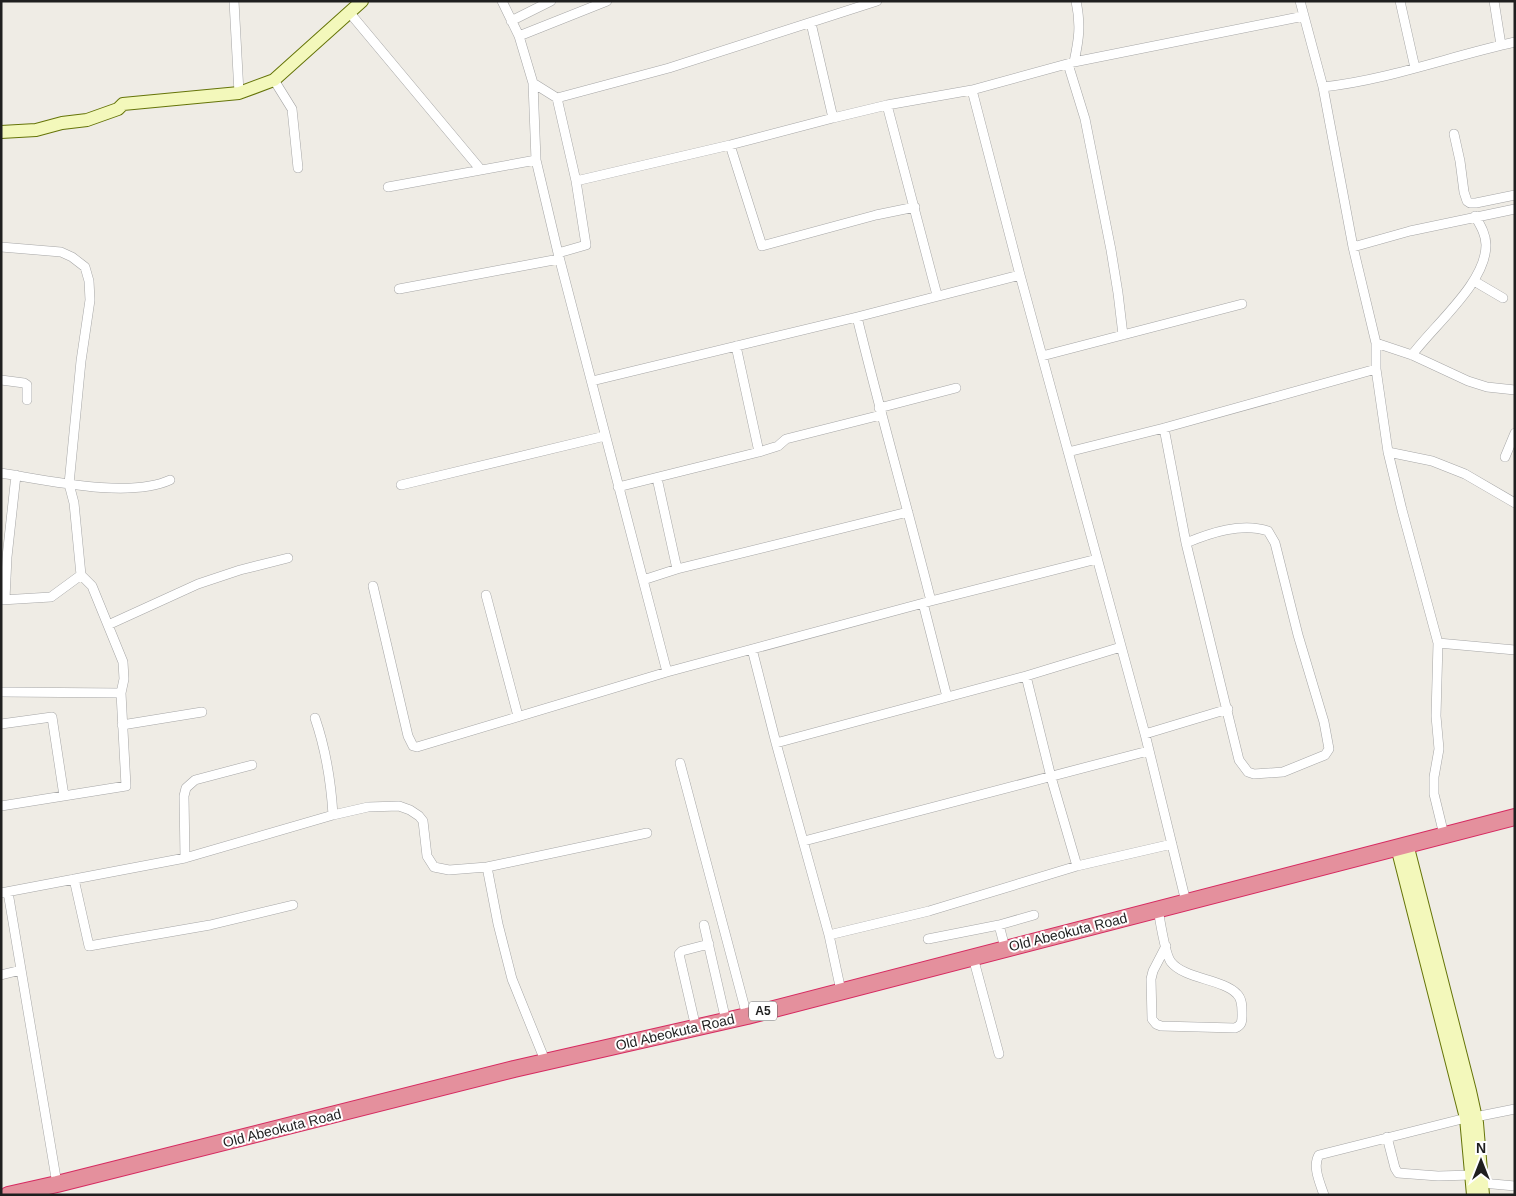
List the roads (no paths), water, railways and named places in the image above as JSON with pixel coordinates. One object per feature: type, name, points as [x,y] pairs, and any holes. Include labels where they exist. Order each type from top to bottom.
[{"type":"highway","name":"Old Abeokuta Road","points":[[8,1195],[746,1016],[1515,817]]},
{"type":"street","points":[[234,1],[239,93]]},
{"type":"street","points":[[1,132],[36,130],[62,123],[87,120],[118,109],[123,104],[239,93],[274,80],[362,1]]},
{"type":"street","points":[[502,1],[519,36],[533,83],[536,160],[558,256],[666,672]]},
{"type":"street","points":[[511,21],[551,1]]},
{"type":"street","points":[[519,36],[607,1]]},
{"type":"street","points":[[557,98],[669,68],[811,23],[862,3],[877,1]]},
{"type":"street","points":[[1076,1],[1080,20],[1080,37],[1071,63],[1087,128],[1111,250],[1123,335]]},
{"type":"street","points":[[1300,1],[1323,87],[1353,247],[1376,343],[1376,369],[1388,452],[1438,643],[1436,716],[1439,749],[1434,777],[1434,794],[1444,834]]},
{"type":"street","points":[[1400,1],[1415,68]]},
{"type":"street","points":[[1494,1],[1501,45]]},
{"type":"street","points":[[349,12],[481,170]]},
{"type":"street","points":[[576,181],[730,145],[887,105],[972,90],[1071,63],[1304,16]]},
{"type":"street","points":[[811,23],[833,118]]},
{"type":"street","points":[[1323,87],[1341,85],[1415,68],[1515,42]]},
{"type":"street","points":[[274,80],[292,109],[298,168]]},
{"type":"street","points":[[399,289],[558,256],[586,245],[576,181],[557,98],[533,83]]},
{"type":"street","points":[[972,90],[1020,275],[1145,734],[1186,902]]},
{"type":"street","points":[[887,105],[938,295]]},
{"type":"street","points":[[1454,134],[1467,201],[1476,203],[1515,195]]},
{"type":"street","points":[[730,145],[762,246],[876,215],[915,207]]},
{"type":"street","points":[[388,187],[536,160]]},
{"type":"street","points":[[1353,247],[1410,231],[1515,209]]},
{"type":"street","points":[[1412,355],[1474,282],[1483,262],[1486,244],[1484,233],[1475,216]]},
{"type":"street","points":[[1,247],[61,252],[72,257],[85,267],[89,281],[90,300],[81,361],[69,484],[74,503],[81,575],[92,586],[122,662],[124,678],[120,693],[126,786],[1,806]]},
{"type":"street","points":[[592,381],[1020,275]]},
{"type":"street","points":[[1474,282],[1503,298]]},
{"type":"street","points":[[1042,356],[1242,304]]},
{"type":"street","points":[[856,317],[908,512],[947,697]]},
{"type":"street","points":[[1376,343],[1412,355],[1468,381],[1515,390]]},
{"type":"street","points":[[736,346],[759,452]]},
{"type":"street","points":[[1068,452],[1164,428],[1376,369]]},
{"type":"street","points":[[1,380],[24,382],[27,385],[27,400]]},
{"type":"street","points":[[618,487],[759,452],[778,446],[786,439],[956,388]]},
{"type":"street","points":[[1164,428],[1186,543],[1239,760],[1248,772],[1254,774],[1283,772],[1325,755],[1329,749],[1324,722],[1298,635],[1275,543],[1268,530],[1253,527],[1222,531],[1186,543]]},
{"type":"street","points":[[1504,457],[1515,433]]},
{"type":"street","points":[[401,485],[605,436]]},
{"type":"street","points":[[1388,452],[1432,460],[1465,474],[1515,503]]},
{"type":"street","points":[[1,473],[96,487],[141,487],[170,480]]},
{"type":"street","points":[[16,475],[3,600],[51,597],[81,575]]},
{"type":"street","points":[[657,478],[677,569]]},
{"type":"street","points":[[643,580],[677,569],[908,512]]},
{"type":"street","points":[[108,625],[198,584],[240,570],[288,558]]},
{"type":"street","points":[[373,586],[408,736],[413,746],[417,747],[666,672],[927,602],[1097,559]]},
{"type":"street","points":[[486,595],[518,716]]},
{"type":"street","points":[[1438,643],[1514,648]]},
{"type":"street","points":[[776,743],[1026,676],[1120,647]]},
{"type":"street","points":[[752,649],[829,935],[841,991]]},
{"type":"street","points":[[1026,676],[1051,777],[1077,866]]},
{"type":"street","points":[[1,692],[120,693]]},
{"type":"street","points":[[1145,734],[1228,709]]},
{"type":"street","points":[[122,725],[202,712]]},
{"type":"street","points":[[1,724],[52,717],[64,796]]},
{"type":"street","points":[[316,718],[324,745],[331,783],[334,815]]},
{"type":"street","points":[[804,841],[1148,751]]},
{"type":"street","points":[[680,763],[746,1016]]},
{"type":"street","points":[[184,858],[184,796],[186,788],[195,780],[252,765]]},
{"type":"street","points":[[57,1184],[21,970],[5,893],[184,858],[368,807],[399,806],[410,810],[423,821],[427,856],[434,867],[449,870],[488,867],[647,833]]},
{"type":"street","points":[[829,935],[929,911],[1077,866],[1172,844]]},
{"type":"street","points":[[1402,845],[1470,1091],[1471,1117],[1479,1184],[1473,1195]]},
{"type":"street","points":[[488,867],[498,924],[512,979],[546,1063]]},
{"type":"street","points":[[74,880],[89,946],[210,925],[293,905]]},
{"type":"street","points":[[1158,909],[1166,946],[1169,960],[1177,968],[1238,994],[1241,1002],[1242,1022],[1240,1026],[1235,1028],[1161,1026],[1156,1024],[1152,1019],[1151,979],[1166,946]]},
{"type":"street","points":[[928,939],[999,925],[1034,915]]},
{"type":"street","points":[[704,925],[726,1021]]},
{"type":"street","points":[[999,925],[1005,948]]},
{"type":"street","points":[[696,1028],[679,954],[682,951],[709,944]]},
{"type":"street","points":[[973,957],[999,1054]]},
{"type":"street","points":[[1,975],[21,970]]},
{"type":"street","points":[[1324,1195],[1316,1168],[1318,1155],[1471,1117],[1515,1109]]},
{"type":"street","points":[[1387,1137],[1398,1173],[1438,1176],[1479,1184],[1515,1186]]}]
